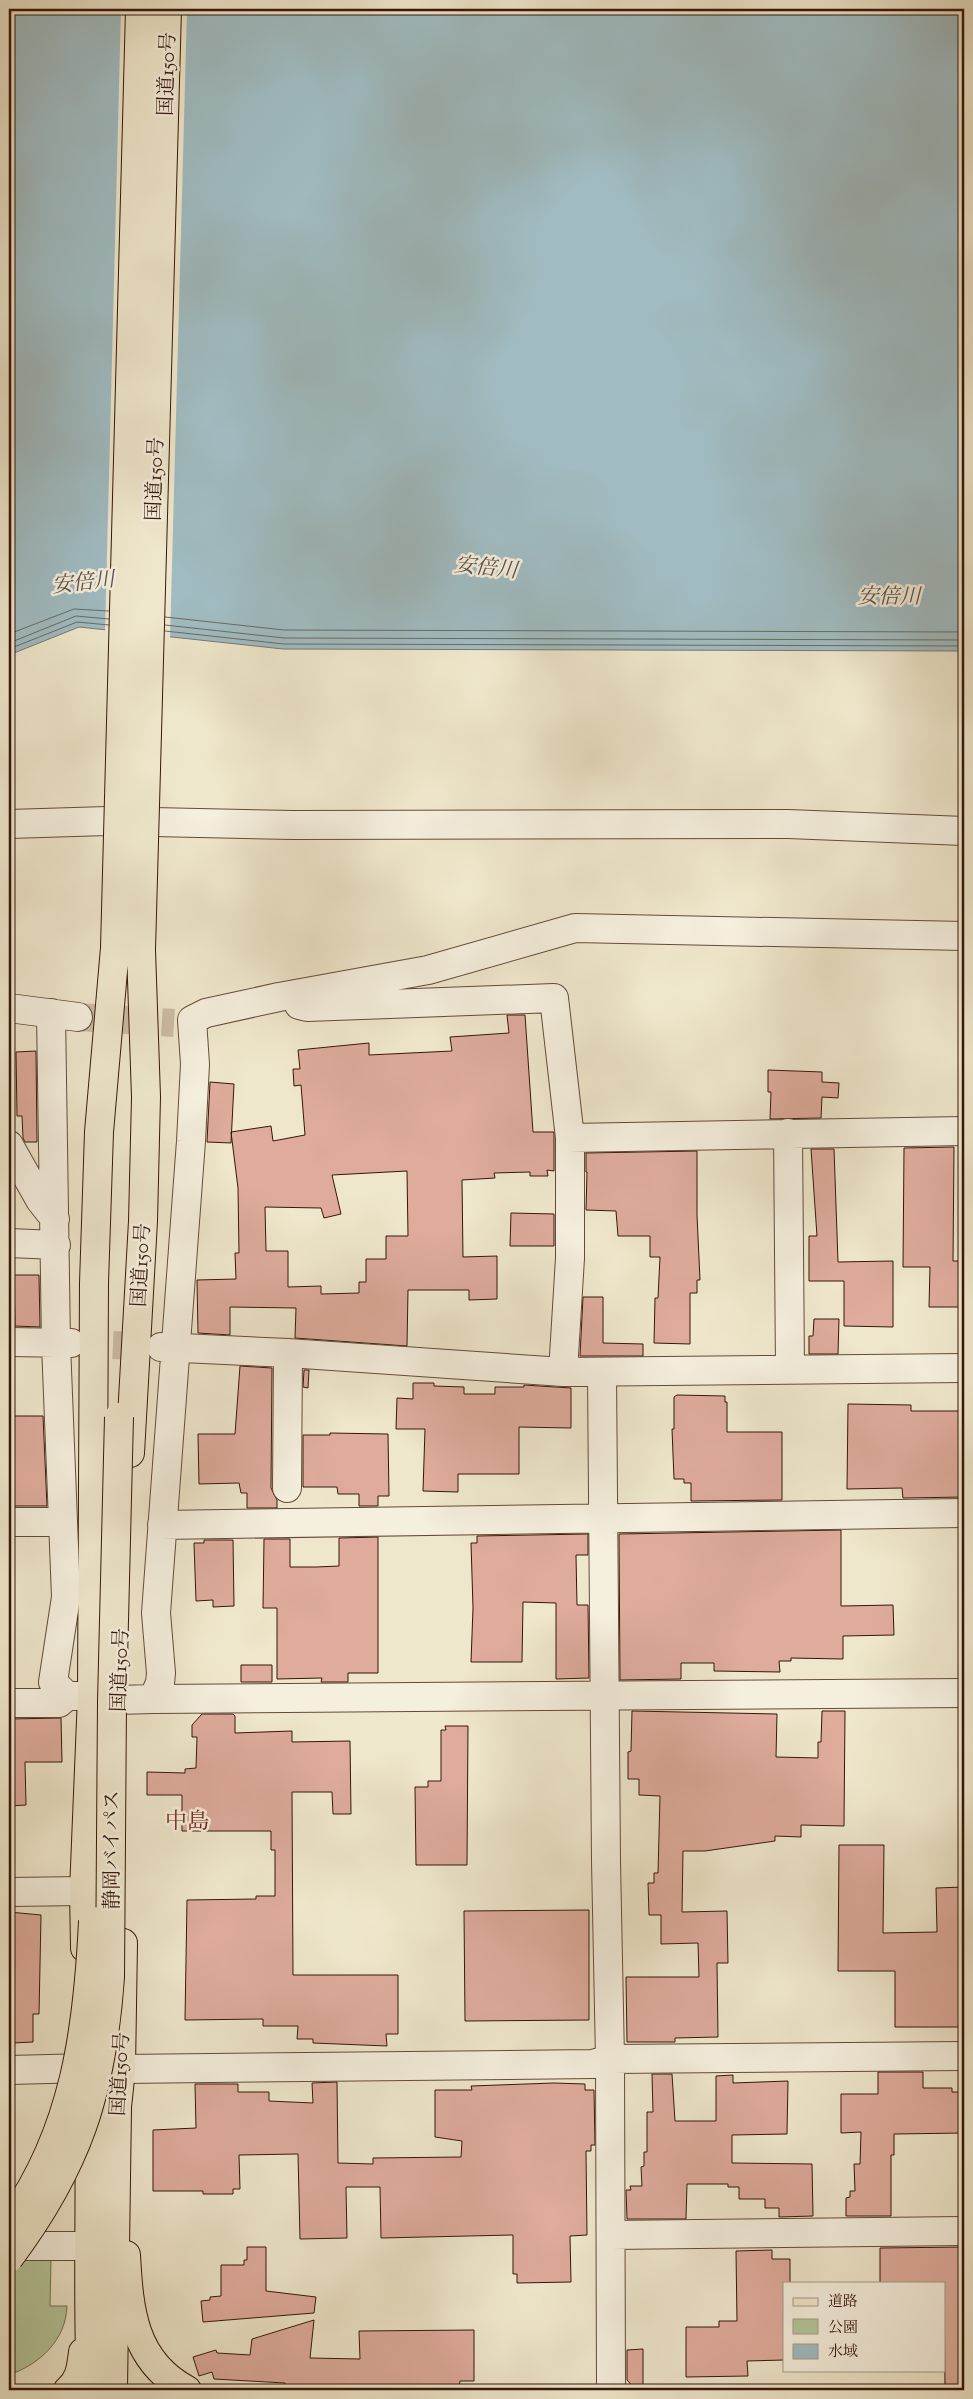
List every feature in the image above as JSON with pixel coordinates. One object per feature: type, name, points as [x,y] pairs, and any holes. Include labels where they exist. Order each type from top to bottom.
[{"type":"main road","name":"国道150号","points":[[113,1417],[115,948],[140,9]]},
{"type":"main road","name":"国道150号","points":[[113,1417],[141,950],[167,9]]},
{"type":"main road","name":"国道150号","points":[[92,2390],[88,2309],[88,2068],[84,1891],[92,1697],[94,1284],[99,1132],[115,948]]},
{"type":"main road","name":"国道150号","points":[[113,2390],[116,2107],[121,2069],[124,1976],[92,1697],[144,1202],[146,1080],[141,950]]},
{"type":"main road","name":"静岡バイパス","points":[[9,2223],[46,2160],[68,2105],[81,2050],[90,1978],[113,1417]]},
{"type":"main road","name":"静岡バイパス","points":[[9,2258],[50,2199],[78,2141],[96,2084],[107,2020],[110,1977],[113,1417]]},
{"type":"main road","points":[[116,2107],[128,2289],[133,2322],[140,2341],[152,2360],[166,2375],[187,2390]]},
{"type":"main road","name":"国道150号","points":[[68,2390],[75,2385],[80,2374],[88,2309]]},
{"type":"street","points":[[9,824],[107,821],[313,825],[788,824],[964,831]]},
{"type":"street","points":[[153,1700],[160,1683],[161,1673],[156,1613],[162,1524],[169,1347],[195,1064],[183,1022],[206,1013],[279,997],[428,970],[575,928],[964,936]]},
{"type":"street","points":[[279,997],[307,1007],[554,998],[570,1138],[570,1258],[563,1372]]},
{"type":"street","points":[[9,1008],[78,1017]]},
{"type":"street","points":[[51,1013],[56,1232],[63,1344],[63,1522],[66,1597],[53,1682],[92,1697]]},
{"type":"street","points":[[570,1138],[964,1131]]},
{"type":"street","points":[[788,1133],[790,1370]]},
{"type":"street","points":[[9,1145],[56,1232]]},
{"type":"street","points":[[9,1244],[56,1232]]},
{"type":"street","points":[[9,1342],[63,1344]]},
{"type":"street","points":[[169,1347],[288,1353],[563,1372],[964,1368]]},
{"type":"street","points":[[287,1488],[288,1353]]},
{"type":"street","points":[[602,1372],[606,1861],[610,2059],[611,2390]]},
{"type":"street","points":[[162,1524],[964,1513]]},
{"type":"street","points":[[9,1522],[63,1522]]},
{"type":"street","points":[[9,1703],[59,1703],[92,1697],[153,1700],[964,1693]]},
{"type":"street","points":[[9,1892],[84,1891]]},
{"type":"street","points":[[121,2069],[593,2064],[610,2059],[964,2056]]},
{"type":"street","points":[[9,2070],[88,2068]]},
{"type":"street","points":[[611,2235],[964,2231]]},
{"type":"street","points":[[9,2246],[89,2246]]},
{"type":"green space","points":[[9,2255],[51,2259],[50,2306],[67,2306],[62,2330],[49,2349],[31,2364],[9,2375]]},
{"type":"water","name":"安倍川","points":[[9,9],[964,9],[964,651],[283,649],[79,627],[9,655]]},
{"type":"pier","points":[[121,9],[187,9],[170,639],[105,632]]},
{"type":"building","points":[[507,1015],[525,1015],[533,1132],[554,1132],[554,1171],[547,1170],[548,1176],[530,1176],[530,1172],[494,1173],[495,1178],[462,1180],[463,1257],[497,1256],[497,1299],[469,1300],[469,1290],[408,1290],[407,1346],[295,1338],[296,1308],[230,1307],[230,1335],[198,1333],[197,1280],[236,1279],[235,1253],[239,1253],[238,1188],[231,1132],[271,1126],[273,1141],[305,1135],[301,1085],[294,1086],[293,1069],[300,1069],[298,1050],[369,1043],[369,1055],[452,1051],[450,1037],[509,1033]],"holes":[[[407,1171],[408,1236],[386,1236],[386,1259],[366,1259],[366,1282],[359,1282],[359,1293],[321,1294],[321,1286],[288,1287],[288,1251],[266,1251],[265,1207],[321,1208],[324,1218],[341,1214],[332,1175]]]},
{"type":"building","points":[[36,1051],[37,1142],[25,1142],[23,1138],[22,1116],[17,1116],[16,1052]]},
{"type":"building","points":[[768,1070],[822,1072],[822,1082],[839,1083],[838,1098],[822,1097],[821,1118],[770,1119],[771,1092],[768,1092]]},
{"type":"building","points":[[210,1082],[234,1084],[231,1143],[207,1142]]},
{"type":"building","points":[[954,1147],[953,1261],[964,1261],[964,1307],[929,1307],[930,1267],[903,1267],[904,1148]]},
{"type":"building","points":[[811,1149],[834,1149],[838,1262],[893,1261],[893,1327],[844,1326],[844,1281],[809,1281],[809,1236],[817,1236]]},
{"type":"building","points":[[697,1151],[700,1280],[697,1280],[697,1293],[690,1293],[690,1344],[654,1343],[655,1298],[658,1298],[660,1257],[650,1257],[650,1236],[618,1236],[616,1211],[586,1210],[586,1153]]},
{"type":"building","points":[[511,1213],[554,1214],[554,1246],[510,1246]]},
{"type":"building","points":[[14,1275],[39,1275],[40,1327],[15,1326]]},
{"type":"building","points":[[583,1297],[603,1297],[603,1343],[643,1344],[643,1356],[580,1356]]},
{"type":"building","points":[[814,1319],[839,1319],[838,1354],[809,1354],[809,1336],[813,1336]]},
{"type":"building","points":[[240,1366],[272,1368],[271,1488],[277,1500],[277,1508],[247,1508],[247,1493],[241,1493],[239,1483],[199,1484],[198,1434],[235,1434]]},
{"type":"building","points":[[304,1370],[309,1370],[308,1388],[303,1387]]},
{"type":"building","points":[[413,1383],[434,1383],[434,1386],[464,1387],[464,1394],[495,1394],[495,1387],[524,1387],[524,1385],[571,1388],[571,1428],[519,1427],[519,1474],[458,1474],[458,1492],[423,1491],[425,1429],[396,1429],[397,1398],[413,1399]]},
{"type":"building","points":[[677,1395],[725,1396],[725,1402],[727,1402],[727,1432],[782,1432],[782,1500],[691,1501],[691,1483],[684,1483],[684,1479],[674,1479],[672,1429],[674,1429],[674,1397]]},
{"type":"building","points":[[848,1404],[911,1405],[911,1411],[964,1411],[964,1497],[903,1498],[902,1488],[847,1489]]},
{"type":"building","points":[[9,1416],[43,1416],[47,1506],[9,1506]]},
{"type":"building","points":[[330,1433],[388,1434],[389,1496],[378,1496],[378,1506],[359,1506],[359,1494],[338,1494],[337,1487],[303,1487],[303,1435],[330,1435]]},
{"type":"building","points":[[841,1530],[841,1606],[893,1605],[894,1635],[843,1636],[843,1659],[791,1658],[791,1661],[779,1661],[780,1672],[714,1671],[714,1663],[681,1663],[681,1679],[620,1680],[619,1534]]},
{"type":"building","points":[[588,1534],[588,1555],[576,1555],[577,1605],[588,1605],[589,1678],[556,1679],[556,1603],[523,1602],[522,1662],[471,1662],[473,1608],[471,1543],[477,1543],[477,1536]]},
{"type":"building","points":[[378,1537],[378,1673],[348,1673],[348,1682],[321,1682],[322,1678],[277,1679],[277,1608],[263,1608],[264,1539],[290,1539],[290,1567],[316,1567],[339,1566],[339,1538]]},
{"type":"building","points":[[204,1540],[233,1540],[234,1606],[213,1607],[213,1600],[196,1601],[194,1543],[204,1543]]},
{"type":"building","points":[[241,1665],[272,1665],[272,1682],[241,1682]]},
{"type":"building","points":[[632,1711],[777,1714],[776,1757],[818,1758],[818,1742],[821,1742],[822,1711],[845,1711],[844,1826],[801,1825],[801,1837],[775,1836],[775,1841],[705,1851],[683,1851],[682,1912],[727,1911],[728,1963],[717,1963],[718,2037],[675,2038],[675,2042],[627,2042],[626,1977],[699,1977],[698,1943],[661,1944],[661,1915],[649,1915],[648,1883],[654,1883],[654,1873],[658,1873],[660,1796],[639,1795],[639,1779],[628,1779],[628,1752],[631,1751]]},
{"type":"building","points":[[202,1714],[233,1714],[235,1716],[235,1733],[292,1731],[292,1742],[350,1741],[351,1814],[333,1814],[332,1792],[292,1792],[293,1975],[398,1975],[398,2034],[386,2034],[387,2046],[313,2043],[313,2039],[297,2039],[298,2026],[263,2026],[263,2019],[185,2020],[187,1900],[256,1899],[256,1896],[275,1896],[275,1850],[271,1850],[271,1831],[182,1831],[182,1795],[147,1795],[147,1772],[185,1773],[185,1769],[196,1768],[197,1737],[192,1737],[192,1725]]},
{"type":"building","points":[[61,1718],[62,1762],[25,1762],[26,1805],[9,1806],[9,1719]]},
{"type":"building","points":[[445,1726],[468,1726],[467,1865],[416,1865],[415,1787],[428,1787],[428,1781],[441,1781],[441,1730],[446,1730]]},
{"type":"building","points":[[839,1845],[884,1845],[883,1933],[937,1932],[936,1888],[964,1887],[964,2027],[895,2027],[895,1971],[838,1971]]},
{"type":"building","points":[[589,1910],[589,2020],[465,2021],[464,1911]]},
{"type":"building","points":[[9,1912],[41,1915],[39,2014],[33,2014],[33,2042],[12,2043]]},
{"type":"building","points":[[878,2072],[923,2072],[923,2088],[952,2088],[952,2092],[964,2092],[964,2133],[894,2134],[894,2155],[891,2155],[891,2216],[846,2216],[846,2198],[850,2197],[850,2191],[855,2191],[854,2164],[860,2164],[861,2132],[841,2133],[841,2094],[878,2094]]},
{"type":"building","points":[[652,2074],[672,2074],[675,2121],[716,2121],[716,2076],[733,2075],[733,2083],[788,2081],[787,2134],[732,2135],[732,2163],[812,2164],[813,2216],[779,2217],[779,2208],[765,2208],[765,2199],[739,2199],[739,2187],[728,2187],[728,2184],[687,2184],[686,2219],[627,2219],[626,2190],[631,2190],[630,2186],[642,2186],[641,2167],[644,2166],[644,2152],[647,2152],[647,2112],[653,2112]]},
{"type":"building","points":[[337,2082],[338,2163],[373,2164],[373,2158],[461,2157],[462,2141],[435,2137],[435,2090],[472,2090],[471,2086],[554,2083],[585,2084],[585,2090],[594,2090],[595,2145],[591,2145],[591,2151],[586,2151],[587,2235],[570,2236],[571,2282],[517,2283],[517,2274],[513,2274],[513,2235],[381,2238],[380,2187],[346,2187],[347,2238],[300,2239],[298,2154],[239,2155],[240,2189],[233,2189],[233,2194],[203,2194],[203,2191],[153,2191],[153,2130],[196,2128],[195,2084],[238,2084],[238,2092],[269,2092],[269,2101],[313,2103],[312,2083]]},
{"type":"building","points":[[247,2247],[266,2247],[266,2291],[316,2297],[314,2313],[203,2322],[201,2301],[210,2300],[210,2297],[221,2296],[221,2265],[244,2265],[244,2260],[247,2260]]},
{"type":"building","points":[[964,2247],[964,2386],[945,2386],[946,2282],[880,2282],[880,2248]]},
{"type":"building","points":[[772,2250],[772,2259],[790,2259],[790,2282],[783,2282],[783,2360],[747,2361],[748,2376],[686,2377],[686,2327],[719,2327],[719,2321],[737,2321],[736,2251]]},
{"type":"building","points":[[314,2320],[310,2358],[360,2359],[359,2331],[474,2330],[474,2381],[460,2381],[459,2388],[285,2388],[285,2383],[214,2379],[212,2372],[199,2376],[193,2357],[216,2350],[217,2353],[250,2355],[252,2339]]},
{"type":"building","points":[[643,2349],[643,2390],[636,2390],[627,2380],[627,2350]]},
{"type":"tunnel","points":[[78,1017],[174,1023]]},
{"type":"tunnel","points":[[71,1343],[159,1347]]},
{"type":"district","name":"中島","points":[[187,1820]]}]
